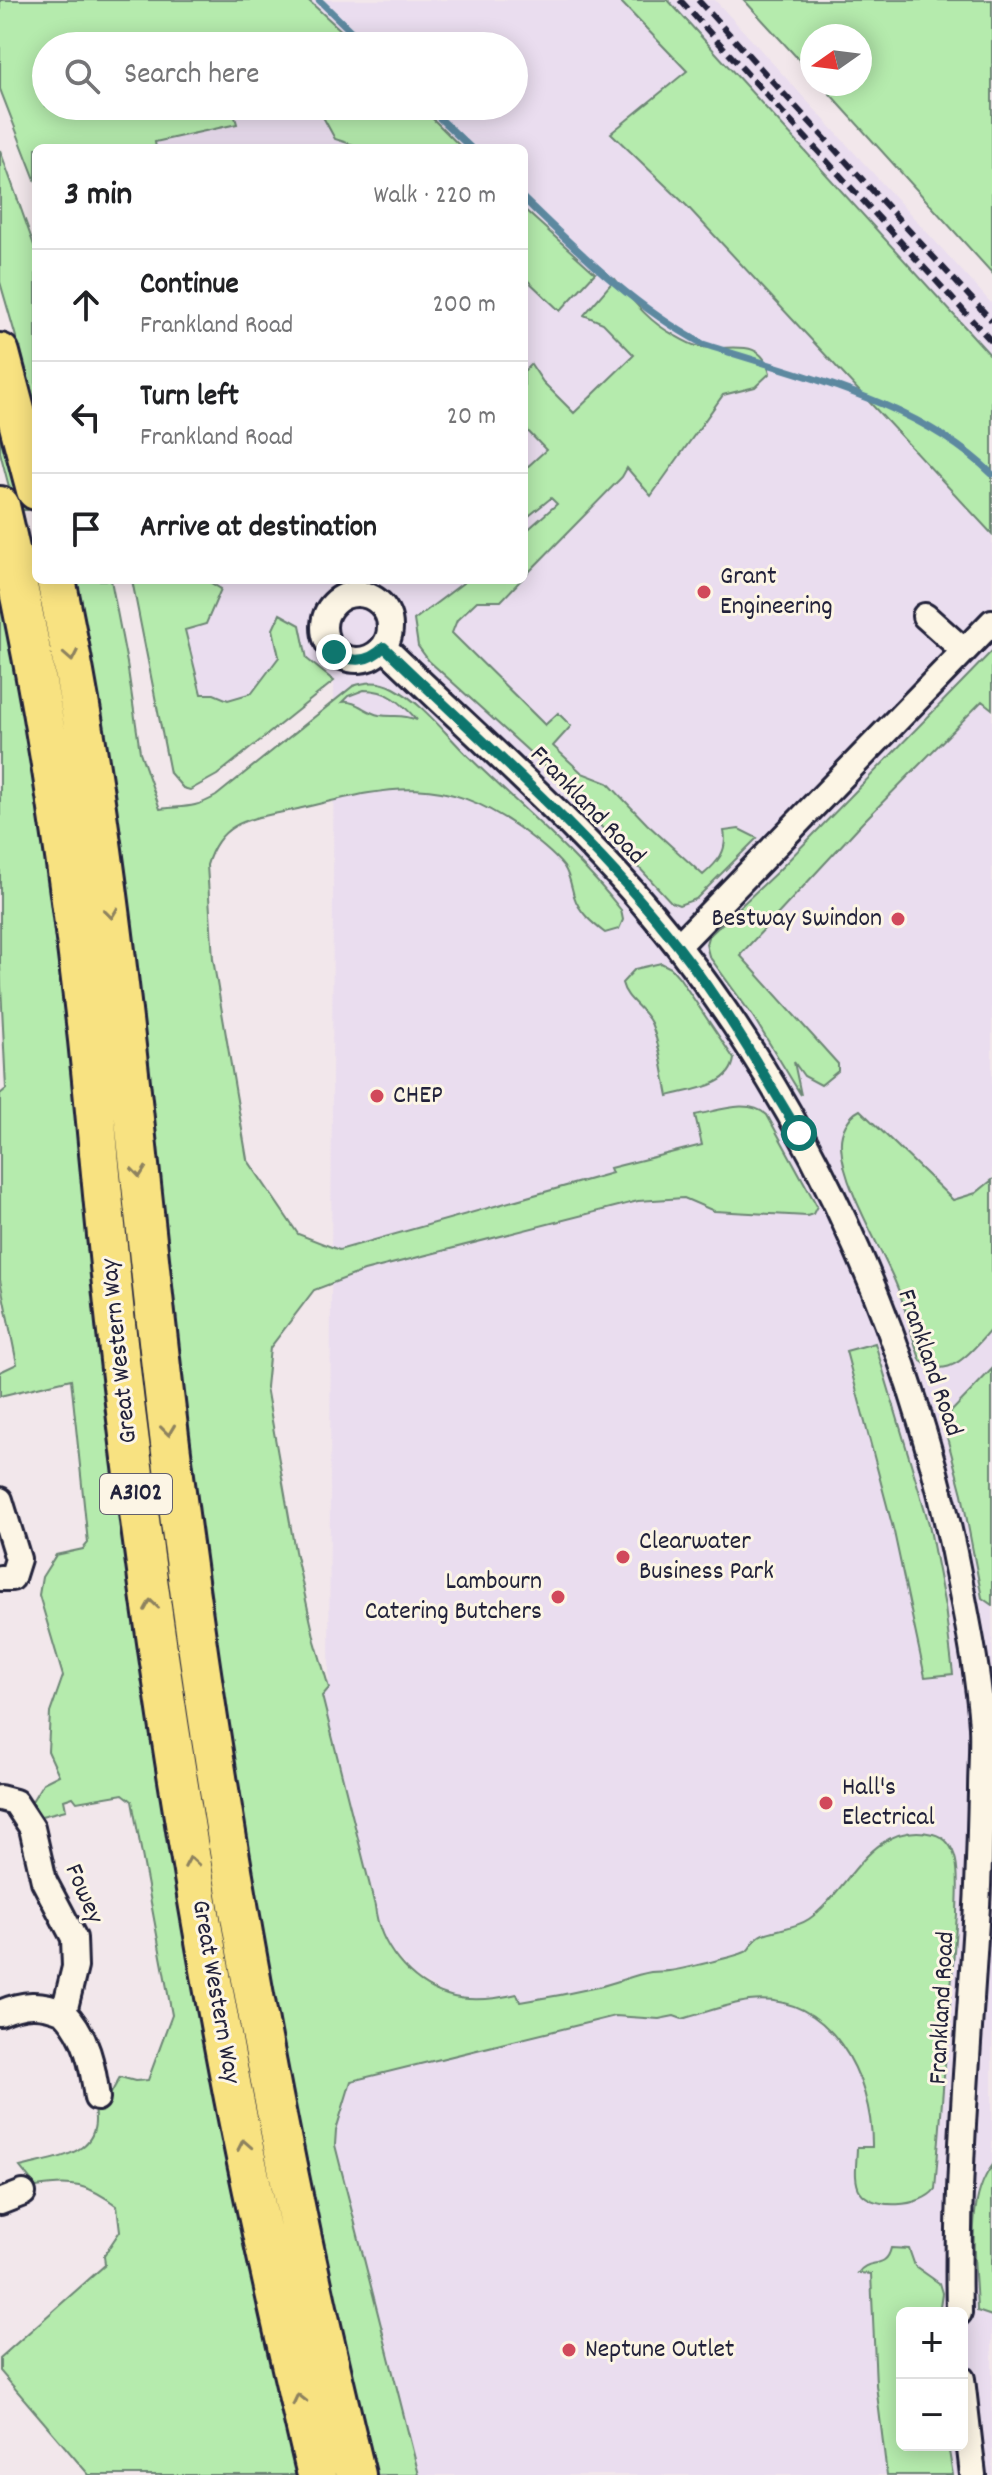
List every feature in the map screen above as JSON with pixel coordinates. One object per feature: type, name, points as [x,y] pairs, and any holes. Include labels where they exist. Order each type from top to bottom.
[{"type":"main road","points":[[0,353],[32,475]]},
{"type":"main road","name":"Great Western Way","points":[[0,506],[37,682],[60,826],[86,1026],[126,1411],[146,1571],[179,1784],[233,2095],[280,2322],[317,2475]]},
{"type":"main road","name":"Great Western Way","points":[[57,584],[79,698],[104,857],[168,1433],[216,1770],[272,2090],[356,2475]]},
{"type":"street","points":[[925,616],[963,650]]},
{"type":"street","points":[[678,946],[992,622]]},
{"type":"street","name":"Frankland Road","points":[[384,647],[535,789],[603,860],[678,946],[722,1007],[804,1142],[848,1229],[877,1293],[915,1398],[952,1540],[971,1638],[982,1728],[979,1879],[958,2235],[959,2307]]},
{"type":"street","points":[[0,1500],[18,1559],[14,1582]]},
{"type":"street","name":"Fowey","points":[[15,1795],[32,1828],[44,1881],[74,1938],[75,1967],[64,2012]]},
{"type":"street","points":[[0,2013],[34,2004],[64,2012],[79,2031],[86,2048],[93,2067],[97,2098]]},
{"type":"street","points":[[0,2202],[23,2193]]},
{"type":"street","points":[[968,2431],[973,2475]]},
{"type":"shaded area","points":[[41,0],[619,0],[687,71],[612,134],[687,206],[992,534],[992,2475],[418,2475],[335,2145],[336,2130],[329,2090],[448,1996],[413,1975],[388,1946],[377,1922],[322,1696],[329,1688],[334,682],[326,672],[307,659],[300,625],[273,629],[279,657],[252,693],[228,700],[214,694],[200,694],[185,630],[206,624],[221,589],[213,584],[528,584],[528,144],[82,144],[75,120],[528,120],[528,32],[50,32]]},
{"type":"shaded area","points":[[668,0],[715,0],[944,251],[992,304],[992,357]]},
{"type":"green space","points":[[0,0],[308,0],[343,32],[32,32],[32,120],[236,120],[237,124],[155,144],[32,144],[32,172],[0,89]]},
{"type":"green space","points":[[619,0],[668,0],[992,357],[992,534],[687,206],[611,133],[687,71]]},
{"type":"green space","points":[[744,0],[992,0],[992,273],[832,96],[872,96],[872,24],[800,24],[800,61]]},
{"type":"green space","points":[[325,120],[434,120],[458,144],[351,144],[335,139]]},
{"type":"green space","points":[[0,150],[32,240],[32,392],[0,282]]},
{"type":"green space","points":[[528,213],[595,273],[560,311],[528,281]]},
{"type":"green space","points":[[615,279],[642,310],[665,330],[697,346],[750,349],[765,361],[770,373],[755,387],[723,395],[651,496],[627,468],[622,477],[528,573],[528,529],[557,504],[551,498],[528,517],[528,466],[546,450],[528,431],[528,367],[531,364],[543,382],[574,413],[634,355],[603,323],[584,315]]},
{"type":"green space","points":[[0,401],[27,510],[15,510],[0,452]]},
{"type":"green space","points":[[0,565],[303,2475],[89,2475],[0,2371],[0,2358],[105,2265],[104,2255],[120,2231],[117,2206],[107,2199],[79,2186],[60,2184],[36,2187],[20,2167],[62,2156],[85,2144],[92,2135],[95,2122],[93,2105],[110,2095],[120,2077],[148,2080],[172,2015],[132,1801],[123,1794],[77,1802],[73,1797],[64,1800],[66,1810],[33,1818],[29,1806],[43,1783],[59,1775],[48,1751],[50,1713],[63,1676],[39,1595],[42,1577],[56,1555],[83,1549],[88,1543],[71,1379],[0,1396],[0,1372],[17,1364],[0,1280],[0,1094],[6,1089],[0,965]]},
{"type":"green space","points":[[77,584],[112,584],[140,752],[160,809],[195,805],[216,796],[353,686],[384,684],[423,709],[566,849],[621,910],[623,920],[619,929],[605,933],[576,902],[569,877],[554,856],[518,827],[489,809],[436,791],[411,789],[358,795],[254,818],[230,829],[221,837],[207,865],[213,959],[247,1159],[298,1234],[339,1250],[612,1173],[610,1168],[702,1145],[695,1115],[742,1106],[767,1115],[817,1206],[813,1214],[807,1216],[714,1211],[684,1198],[638,1201],[364,1271],[314,1290],[270,1348],[266,1387],[295,1551],[329,1688],[322,1696],[378,1921],[398,1961],[420,1982],[447,1995],[482,1999],[517,1994],[520,2002],[743,1953],[760,1936],[809,1919],[863,1860],[893,1837],[912,1832],[933,1834],[950,1846],[955,1856],[957,1914],[935,2189],[920,2200],[886,2204],[875,2202],[860,2191],[856,2176],[857,2147],[872,2147],[865,2094],[855,2068],[841,2044],[824,2025],[803,2010],[778,2002],[741,2002],[682,2019],[674,2016],[659,2019],[615,2016],[351,2081],[336,2130],[335,2145],[419,2475],[368,2475],[262,1972],[203,1570],[126,875]],"holes":[[[364,690],[394,698],[417,720],[379,715],[342,702]]]},
{"type":"green space","points":[[133,584],[213,584],[221,589],[206,624],[185,630],[201,694],[214,694],[228,700],[252,693],[279,657],[273,629],[280,614],[300,625],[307,659],[334,681],[217,775],[190,790],[183,788],[170,773]]},
{"type":"green space","points":[[462,584],[517,584],[501,601],[477,601],[457,620],[452,633],[545,725],[558,713],[571,726],[553,746],[582,773],[608,783],[703,875],[721,856],[725,844],[724,831],[739,829],[757,838],[696,899],[679,905],[671,902],[545,766],[429,661],[418,646],[414,620]]},
{"type":"green space","points":[[992,651],[992,709],[982,701],[863,822],[740,955],[838,1064],[838,1071],[821,1085],[804,1076],[794,1062],[801,1095],[754,1018],[709,956],[708,937],[779,870]]},
{"type":"green space","points":[[661,963],[679,977],[734,1059],[731,1069],[717,1082],[668,1096],[651,1023],[627,994],[622,983],[635,969]]},
{"type":"green space","points":[[860,1110],[953,1200],[976,1193],[992,1180],[992,1328],[969,1353],[951,1366],[931,1367],[921,1361],[900,1294],[848,1180],[843,1162],[842,1135],[848,1120]]},
{"type":"green space","points":[[875,1343],[929,1524],[945,1607],[953,1674],[925,1677],[894,1532],[846,1351]]},
{"type":"green space","points":[[992,1369],[992,1605],[982,1598],[962,1494],[944,1426],[947,1416]]},
{"type":"green space","points":[[992,2166],[992,2316],[977,2311],[974,2236],[978,2198]]},
{"type":"green space","points":[[891,2248],[909,2249],[915,2266],[939,2283],[942,2293],[940,2307],[896,2307],[896,2451],[949,2451],[953,2475],[887,2475],[876,2385],[871,2274],[858,2273],[889,2255]]},
{"type":"waterway","points":[[319,0],[352,32]]},
{"type":"waterway","points":[[442,120],[467,144]]},
{"type":"waterway","points":[[528,203],[631,296],[703,344],[817,380],[893,409],[962,448],[992,474]]},
{"type":"railway","points":[[680,0],[992,342]]},
{"type":"railway","points":[[698,0],[992,321]]},
{"type":"place","name":"Grant Engineering","points":[[704,592]]},
{"type":"place","name":"Bestway Swindon","points":[[898,919]]},
{"type":"place","name":"CHEP","points":[[377,1096]]},
{"type":"place","name":"Clearwater Business Park","points":[[623,1557]]},
{"type":"place","name":"Lambourn Catering Butchers","points":[[558,1597]]},
{"type":"place","name":"Hall's Electrical","points":[[826,1803]]},
{"type":"place","name":"Neptune Outlet","points":[[569,2350]]},
{"type":"route","points":[[334,652],[352,660],[361,660],[370,658],[384,647],[535,789],[603,860],[678,946],[722,1007],[799,1133]]}]
